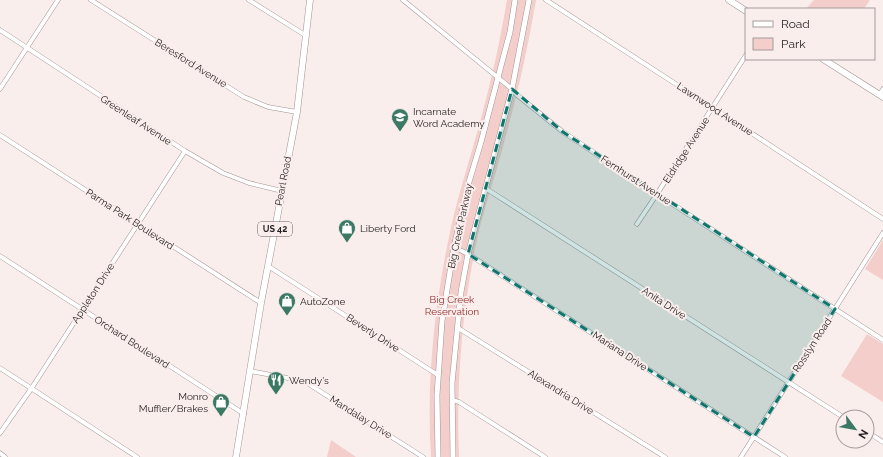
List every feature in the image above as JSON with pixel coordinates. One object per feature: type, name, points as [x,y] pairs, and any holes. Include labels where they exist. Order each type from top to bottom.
[{"type":"main road","name":"Pearl Road","points":[[236,457],[261,303],[297,112],[310,0]]},
{"type":"main road","points":[[729,0],[745,10]]},
{"type":"main road","points":[[825,60],[882,93]]},
{"type":"street","points":[[0,89],[58,0]]},
{"type":"street","name":"Beresford Avenue","points":[[91,0],[244,97],[268,107],[297,112]]},
{"type":"street","points":[[249,0],[305,35]]},
{"type":"street","name":"Fernhurst Avenue","points":[[403,0],[512,89],[516,95],[563,132],[883,340]]},
{"type":"street","name":"Big Creek Parkway","points":[[438,457],[437,395],[442,321],[454,247],[469,182],[510,32],[515,0]]},
{"type":"street","name":"Big Creek Parkway","points":[[453,457],[452,376],[461,292],[468,254],[484,188],[512,89],[529,0]]},
{"type":"street","name":"Lawnwood Avenue","points":[[546,0],[883,219]]},
{"type":"street","name":"Greenleaf Avenue","points":[[0,30],[185,152],[223,173],[249,183],[282,190]]},
{"type":"street","name":"Eldridge Avenue","points":[[637,224],[745,57]]},
{"type":"street","name":"Parma Park Boulevard","points":[[0,135],[261,303]]},
{"type":"street","name":"Appleton Drive","points":[[0,433],[31,389],[185,152]]},
{"type":"street","name":"Anita Drive","points":[[484,188],[835,411]]},
{"type":"street","name":"Rosslyn Road","points":[[741,457],[883,233]]},
{"type":"street","name":"Mariana Drive","points":[[454,247],[468,254],[785,457]]},
{"type":"street","name":"Orchard Boulevard","points":[[0,256],[244,414]]},
{"type":"street","name":"Beverly Drive","points":[[268,266],[438,375]]},
{"type":"street","name":"Alexandria Drive","points":[[458,328],[665,457]]},
{"type":"street","points":[[0,368],[137,457]]},
{"type":"street","name":"Mandalay Drive","points":[[250,371],[304,381],[423,457]]},
{"type":"street","points":[[452,400],[460,403],[545,457]]},
{"type":"street","points":[[0,454],[5,457]]},
{"type":"highlighted area","points":[[512,89],[563,132],[835,309],[754,437],[468,254]]},
{"type":"green space","name":"Big Creek Reservation","points":[[507,0],[536,0],[518,87],[502,151],[481,223],[472,262],[464,318],[459,373],[459,457],[431,457],[431,369],[433,339],[441,281],[455,210],[485,103],[499,45]]},
{"type":"green space","points":[[814,0],[870,0],[865,8],[807,8]]},
{"type":"green space","points":[[883,240],[883,280],[865,269]]},
{"type":"green space","points":[[867,334],[883,344],[883,402],[841,376]]},
{"type":"green space","points":[[331,440],[356,457],[327,457]]},
{"type":"place","name":"Incarnate Word Academy","points":[[400,132]]},
{"type":"place","name":"Liberty Ford","points":[[347,243]]},
{"type":"place","name":"AutoZone","points":[[287,316]]},
{"type":"place","name":"Wendy's","points":[[276,395]]},
{"type":"place","name":"Monro Muffler/Brakes","points":[[221,417]]}]
